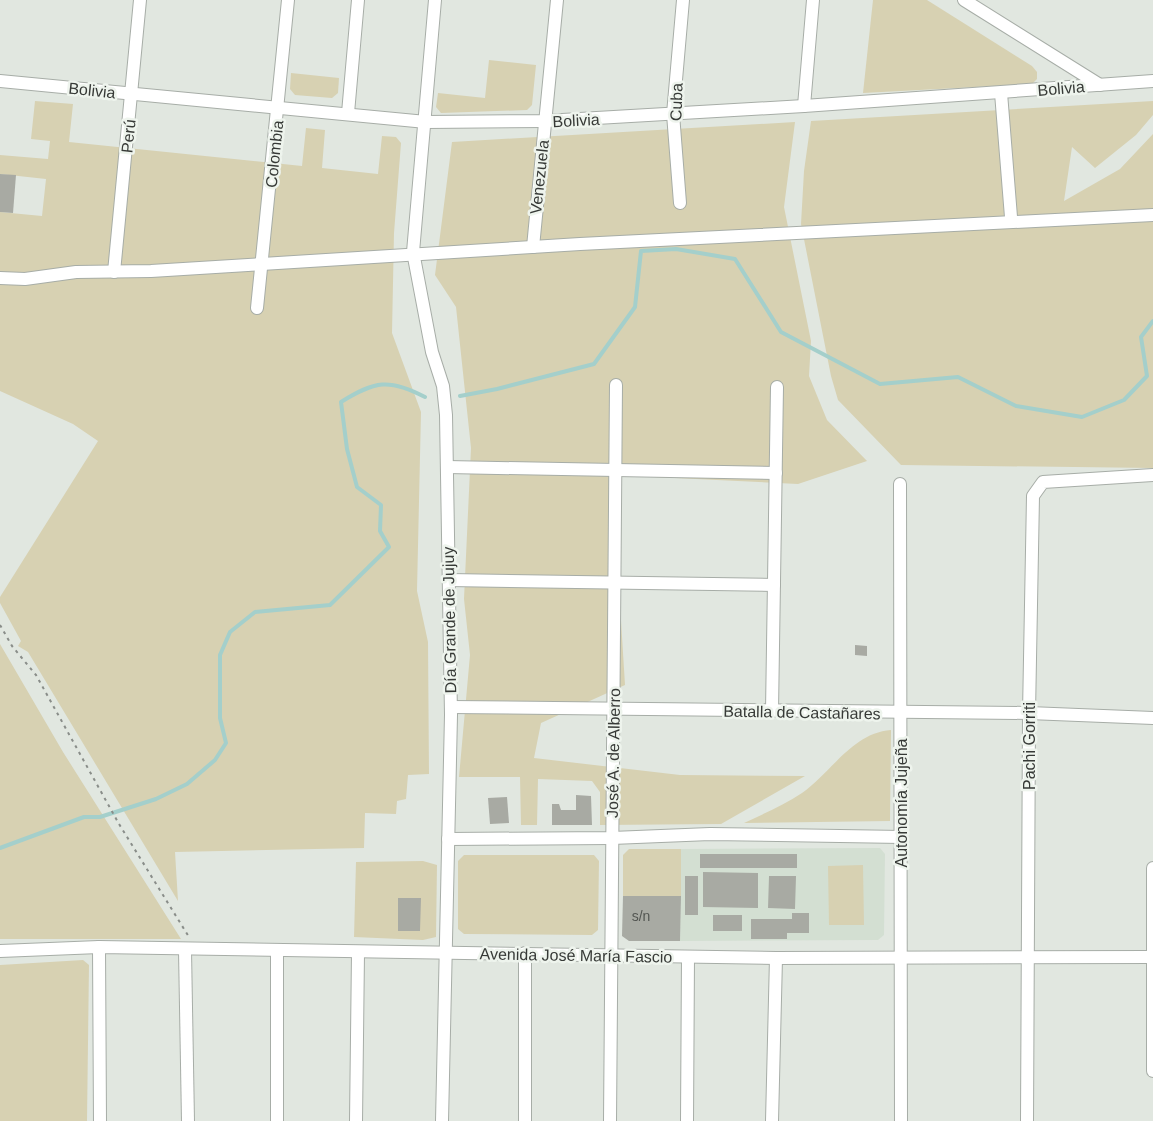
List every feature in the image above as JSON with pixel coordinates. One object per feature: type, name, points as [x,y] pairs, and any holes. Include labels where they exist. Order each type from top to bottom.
[{"type":"street","name":"Perú","points":[[114,272],[140,0]]},
{"type":"street","name":"Colombia","points":[[257,308],[279,108],[288,0]]},
{"type":"street","points":[[348,113],[358,0]]},
{"type":"street","name":"Día Grande de Jujuy","points":[[435,0],[413,254],[432,352],[443,386],[447,467],[451,706],[442,1121]]},
{"type":"street","name":"Venezuela","points":[[533,247],[557,0]]},
{"type":"street","name":"Cuba","points":[[680,203],[673,114],[683,0]]},
{"type":"street","points":[[804,106],[813,0]]},
{"type":"street","points":[[964,0],[1100,85]]},
{"type":"street","name":"Bolivia","points":[[0,81],[132,95],[348,113],[426,123],[545,122],[1153,81]]},
{"type":"street","points":[[1001,93],[1011,218]]},
{"type":"street","points":[[0,278],[26,279],[76,272],[114,272],[533,247],[1153,215]]},
{"type":"street","name":"José A. de Alberro","points":[[610,1121],[616,385]]},
{"type":"street","points":[[772,711],[777,387]]},
{"type":"street","points":[[447,467],[776,473]]},
{"type":"street","name":"Pachi Gorriti","points":[[1027,1121],[1029,714],[1033,496],[1043,482],[1152,474]]},
{"type":"street","name":"Autonomía Jujeña","points":[[900,484],[901,1121]]},
{"type":"street","points":[[449,580],[774,585]]},
{"type":"street","name":"Batalla de Castañares","points":[[451,706],[1029,714],[1153,718]]},
{"type":"street","points":[[448,839],[612,838],[710,834],[902,837]]},
{"type":"street","points":[[1153,868],[1153,1071]]},
{"type":"street","points":[[99,947],[100,1121]]},
{"type":"street","name":"Avenida José María Fascio","points":[[0,951],[99,947],[277,952],[776,958],[1153,957]]},
{"type":"street","points":[[185,950],[188,1121]]},
{"type":"street","points":[[277,952],[277,1121]]},
{"type":"street","points":[[356,1121],[358,953]]},
{"type":"street","points":[[525,954],[525,1121]]},
{"type":"street","points":[[687,1121],[688,957]]},
{"type":"street","points":[[772,1121],[776,958]]},
{"type":"path","points":[[0,625],[12,646],[36,675],[119,824],[189,936],[185,950]]},
{"type":"shaded area","points":[[873,0],[927,0],[1032,66],[1037,72],[1037,79],[1032,84],[863,93]]},
{"type":"shaded area","points":[[489,60],[536,65],[532,105],[527,110],[441,113],[436,107],[438,93],[485,98]]},
{"type":"shaded area","points":[[291,73],[339,78],[338,93],[332,98],[295,95],[290,89]]},
{"type":"shaded area","points":[[35,101],[73,104],[69,142],[302,166],[306,128],[325,130],[322,168],[378,174],[382,136],[396,137],[401,143],[394,233],[392,333],[421,412],[417,591],[428,642],[429,774],[408,775],[406,799],[397,801],[396,814],[365,813],[364,848],[175,852],[178,901],[28,652],[18,646],[21,641],[0,603],[0,597],[98,441],[73,424],[0,391],[0,212],[42,216],[46,179],[0,174],[0,155],[48,159],[50,141],[31,139]]},
{"type":"shaded area","points":[[1153,101],[1153,115],[1136,135],[1095,168],[1072,147],[1064,201],[1120,169],[1153,134],[1153,468],[901,465],[838,400],[831,376],[801,224],[804,171],[811,121]]},
{"type":"shaded area","points":[[795,122],[784,207],[811,341],[809,376],[827,420],[867,461],[798,484],[612,475],[625,685],[541,723],[534,758],[680,775],[805,776],[721,824],[600,825],[600,792],[592,781],[538,779],[537,825],[521,825],[520,777],[459,777],[470,655],[464,599],[471,448],[456,307],[435,275],[452,142]]},
{"type":"shaded area","points":[[0,644],[63,752],[181,939],[0,939]]},
{"type":"shaded area","points":[[891,730],[890,821],[744,823],[802,793],[865,738]]},
{"type":"shaded area","points":[[880,848],[885,854],[884,935],[878,940],[680,941],[681,849]]},
{"type":"shaded area","points":[[629,849],[681,849],[681,896],[623,896],[623,855]]},
{"type":"shaded area","points":[[464,855],[594,855],[599,861],[598,930],[592,935],[464,934],[458,929],[458,861]]},
{"type":"shaded area","points":[[423,861],[437,865],[436,937],[423,940],[354,937],[356,862]]},
{"type":"shaded area","points":[[863,865],[864,925],[829,925],[828,866]]},
{"type":"shaded area","points":[[83,960],[89,965],[87,1121],[0,1121],[0,965]]},
{"type":"building","points":[[0,174],[16,175],[13,213],[0,212]]},
{"type":"building","points":[[855,645],[867,646],[867,656],[855,655]]},
{"type":"building","points":[[576,795],[591,796],[592,825],[552,825],[552,804],[559,804],[561,810],[576,810]]},
{"type":"building","points":[[507,797],[509,823],[490,824],[488,798]]},
{"type":"building","points":[[700,854],[797,854],[797,868],[700,868]]},
{"type":"building","points":[[703,872],[758,873],[758,908],[703,907]]},
{"type":"building","points":[[685,876],[698,876],[698,915],[685,915]]},
{"type":"building","points":[[769,876],[796,876],[795,909],[768,908]]},
{"type":"building","points":[[623,896],[681,896],[680,941],[629,941],[622,936]]},
{"type":"building","points":[[398,898],[421,898],[420,931],[398,931]]},
{"type":"building","points":[[792,913],[809,913],[809,933],[787,933],[787,939],[751,939],[751,919],[792,919]]},
{"type":"building","points":[[713,915],[742,915],[742,931],[713,931]]},
{"type":"waterway","points":[[460,396],[594,364],[635,307],[641,251],[676,249],[735,259],[781,332],[880,384],[958,377],[1016,406],[1082,417],[1124,400],[1147,376],[1141,337],[1153,321]]},
{"type":"waterway","points":[[0,848],[84,817],[100,817],[156,799],[187,784],[215,760],[226,743],[220,718],[220,655],[230,632],[255,612],[330,605],[389,547],[380,531],[381,505],[357,487],[347,449],[341,402],[363,390],[382,384],[401,387],[425,397]]}]
